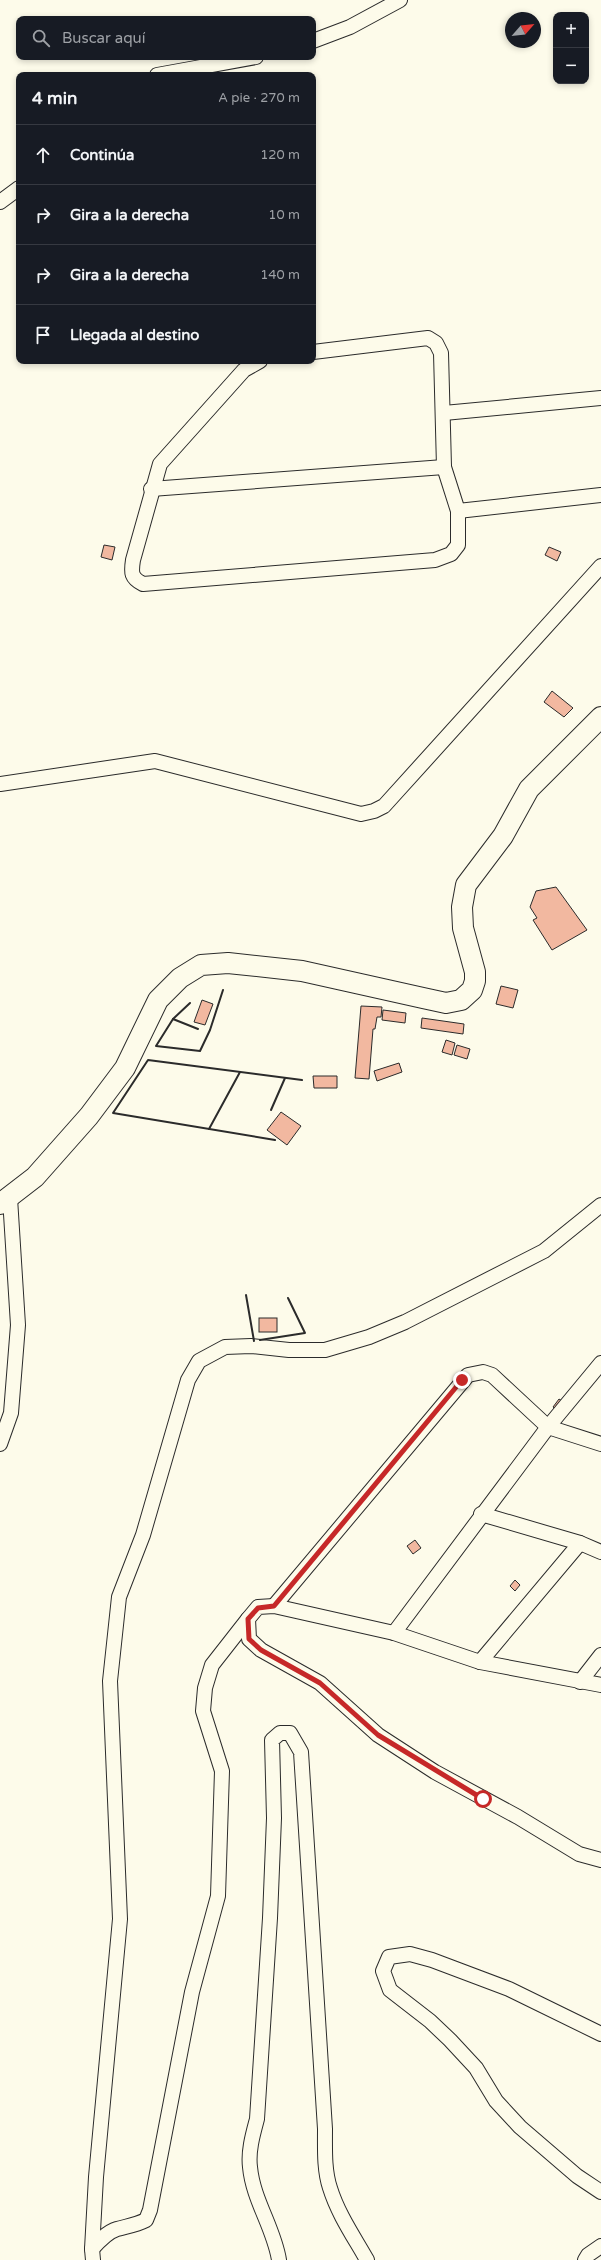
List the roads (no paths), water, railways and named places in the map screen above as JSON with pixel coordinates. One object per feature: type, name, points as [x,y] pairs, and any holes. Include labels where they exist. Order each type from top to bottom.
[{"type":"main road","points":[[5,1201],[35,1177],[89,1116],[124,1068],[158,1000],[180,978],[201,965],[228,963],[302,971],[423,998],[446,1002],[461,1000],[472,990],[475,981],[475,972],[463,928],[462,907],[466,885],[503,836],[529,789],[601,717]]},
{"type":"street","points":[[316,40],[350,27],[400,0]]},
{"type":"street","points":[[174,72],[240,60]]},
{"type":"street","points":[[0,202],[16,190]]},
{"type":"street","points":[[255,364],[244,370],[160,464],[151,490],[133,560],[131,573],[135,580],[143,584],[435,560],[452,554],[458,545],[458,511],[444,467],[444,413],[441,353],[436,343],[428,338],[316,352]]},
{"type":"street","points":[[444,413],[601,398]]},
{"type":"street","points":[[151,490],[444,467]]},
{"type":"street","points":[[458,511],[601,495]]},
{"type":"street","points":[[0,784],[155,761],[361,814],[374,811],[384,806],[601,566]]},
{"type":"street","points":[[0,1444],[11,1413],[18,1325],[5,1201]]},
{"type":"street","points":[[92,2254],[96,2177],[120,1918],[110,1681],[118,1605],[119,1597],[143,1534],[188,1380],[199,1361],[225,1347],[251,1346],[289,1350],[325,1350],[369,1337],[405,1322],[544,1250],[601,1205]]},
{"type":"street","points":[[394,1633],[481,1514],[548,1427],[601,1363]]},
{"type":"street","points":[[274,1606],[468,1375],[483,1372],[492,1375],[548,1427],[601,1444]]},
{"type":"street","points":[[481,1514],[580,1543],[601,1552]]},
{"type":"street","points":[[480,1662],[580,1543]]},
{"type":"street","points":[[92,2254],[106,2234],[117,2229],[133,2226],[146,2220],[150,2210],[192,1992],[218,1896],[222,1771],[203,1710],[205,1688],[212,1665],[248,1619],[258,1608],[274,1606],[394,1633],[480,1662],[601,1685]]},
{"type":"street","points":[[248,1619],[249,1639],[261,1650],[320,1683],[378,1735],[436,1772],[518,1817],[579,1854],[601,1860]]},
{"type":"street","points":[[580,1682],[601,1655]]},
{"type":"street","points":[[279,2260],[254,2188],[249,2166],[251,2144],[257,2119],[270,1918],[274,1818],[272,1740],[280,1733],[290,1734],[301,1752],[325,2129],[325,2159],[328,2180],[338,2209],[367,2260]]},
{"type":"street","points":[[601,2034],[509,1989],[432,1960],[410,1954],[389,1957],[383,1971],[390,1990],[430,2021],[450,2040],[476,2068],[496,2101],[520,2128],[577,2176],[601,2192]]},
{"type":"street","points":[[585,2260],[588,2255],[601,2246]]}]
